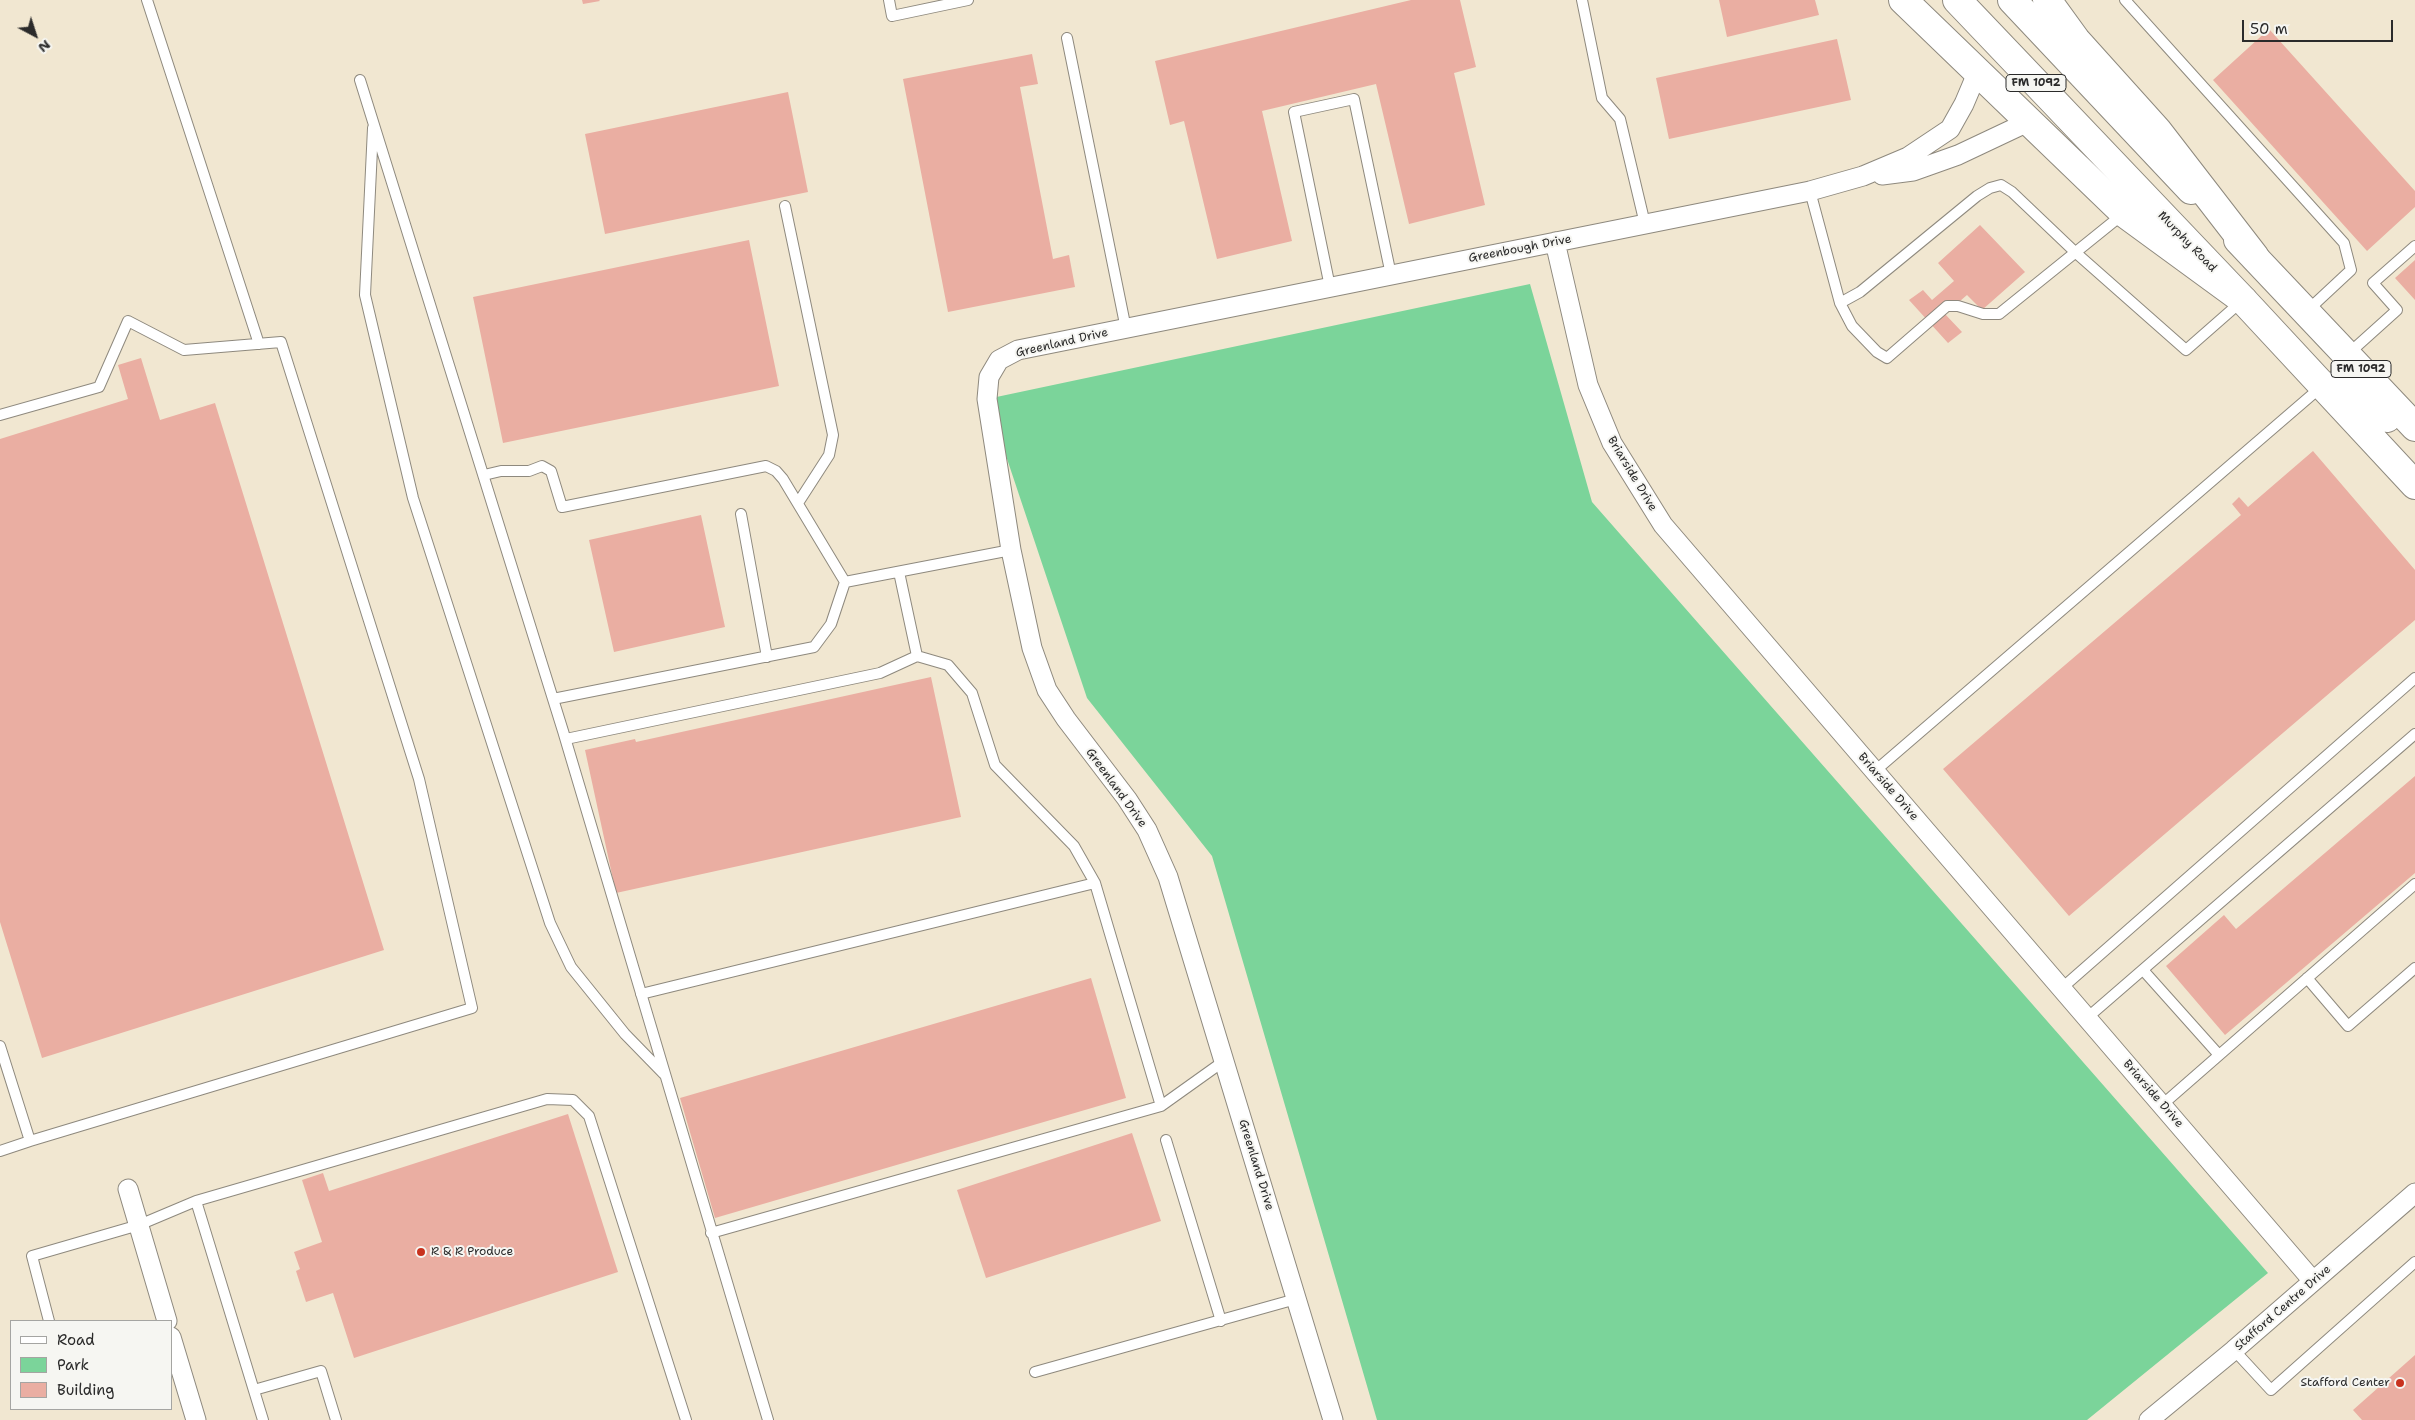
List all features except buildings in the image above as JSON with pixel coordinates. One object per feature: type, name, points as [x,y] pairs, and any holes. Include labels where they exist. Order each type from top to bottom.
[{"type":"main road","points":[[1903,0],[1978,70],[2124,213],[2243,300]]},
{"type":"main road","name":"Murphy Road","points":[[1956,0],[2243,300],[2415,485]]},
{"type":"main road","name":"FM 1092","points":[[2012,0],[2415,427]]},
{"type":"main road","points":[[2055,6],[2076,40],[2157,130],[2254,257]]},
{"type":"main road","points":[[2224,281],[2247,287],[2305,341],[2327,354],[2347,355]]},
{"type":"main road","points":[[2322,386],[2348,387],[2370,403],[2415,444]]},
{"type":"street","name":"Greenbough Drive","points":[[1176,319],[1810,191],[1863,176],[1908,157],[1950,129],[1964,104],[1978,70]]},
{"type":"street","name":"Greenbough Drive","points":[[1863,176],[1913,171],[1958,156],[2030,121]]},
{"type":"street","name":"Briarside Drive","points":[[1555,242],[1588,385],[1612,443],[1663,524],[2313,1281]]},
{"type":"street","name":"Greenland Drive","points":[[1176,319],[1018,350],[998,360],[989,377],[987,400],[1010,550],[1032,648],[1047,690],[1066,719],[1127,799],[1147,830],[1168,877],[1333,1420]]},
{"type":"street","points":[[128,1189],[167,1320]]},
{"type":"street","name":"Stafford Centre Drive","points":[[2149,1420],[2234,1350],[2415,1194]]},
{"type":"street","points":[[172,1339],[196,1420]]},
{"type":"lane","points":[[147,0],[259,344]]},
{"type":"lane","points":[[889,0],[892,16],[968,0]]},
{"type":"lane","points":[[1582,0],[1602,98],[1620,119],[1645,224]]},
{"type":"lane","points":[[2125,0],[2344,243],[2351,270],[2306,312]]},
{"type":"lane","points":[[1067,38],[1126,329]]},
{"type":"lane","points":[[360,80],[566,739],[768,1420]]},
{"type":"lane","points":[[1330,287],[1294,112],[1354,98],[1391,275]]},
{"type":"lane","points":[[373,122],[365,295],[413,498],[550,923],[571,967],[625,1034],[664,1074]]},
{"type":"lane","points":[[1840,303],[1860,292],[1977,196],[1990,188],[2001,185],[2012,192],[2075,252],[2186,350],[2243,300]]},
{"type":"lane","points":[[1810,191],[1840,303],[1852,326],[1877,352],[1887,358],[1947,306],[1958,306],[1983,314],[1999,314],[2124,213]]},
{"type":"lane","points":[[785,206],[833,434],[830,455],[798,503]]},
{"type":"lane","points":[[2347,355],[2397,310],[2373,283],[2415,246]]},
{"type":"lane","points":[[0,415],[99,386],[128,321],[184,350],[281,342],[419,779],[472,1008],[0,1151]]},
{"type":"lane","points":[[1875,771],[2322,386]]},
{"type":"lane","points":[[484,475],[501,471],[529,471],[542,466],[550,471],[562,507],[766,466],[780,475],[845,582],[831,624],[814,647],[553,699]]},
{"type":"lane","points":[[741,514],[766,657]]},
{"type":"lane","points":[[845,582],[1010,550]]},
{"type":"lane","points":[[899,572],[917,656]]},
{"type":"lane","points":[[566,739],[880,673],[917,656],[948,665],[972,693],[995,765],[1074,846],[1094,883],[1161,1106]]},
{"type":"lane","points":[[2062,988],[2415,678]]},
{"type":"lane","points":[[2087,1018],[2415,734]]},
{"type":"lane","points":[[641,994],[1094,883]]},
{"type":"lane","points":[[2162,1105],[2415,884]]},
{"type":"lane","points":[[2307,978],[2348,1026],[2415,968]]},
{"type":"lane","points":[[2143,970],[2219,1055]]},
{"type":"lane","points":[[0,1046],[30,1142]]},
{"type":"lane","points":[[712,1233],[1161,1106],[1224,1061]]},
{"type":"lane","points":[[49,1320],[32,1256],[138,1225],[196,1201],[548,1099],[573,1100],[589,1116],[686,1420]]},
{"type":"lane","points":[[1166,1140],[1221,1320]]},
{"type":"lane","points":[[196,1201],[263,1420]]},
{"type":"lane","points":[[2234,1350],[2271,1390],[2415,1262]]},
{"type":"lane","points":[[1035,1372],[1296,1299]]},
{"type":"lane","points":[[254,1390],[321,1371],[336,1420]]},
{"type":"green space","points":[[1530,284],[1592,502],[2268,1273],[2087,1420],[1377,1420],[1212,856],[1087,698],[987,399]]},
{"type":"place","name":"R & R Produce","points":[[421,1252]]},
{"type":"place","name":"Stafford Center","points":[[2400,1383]]}]
